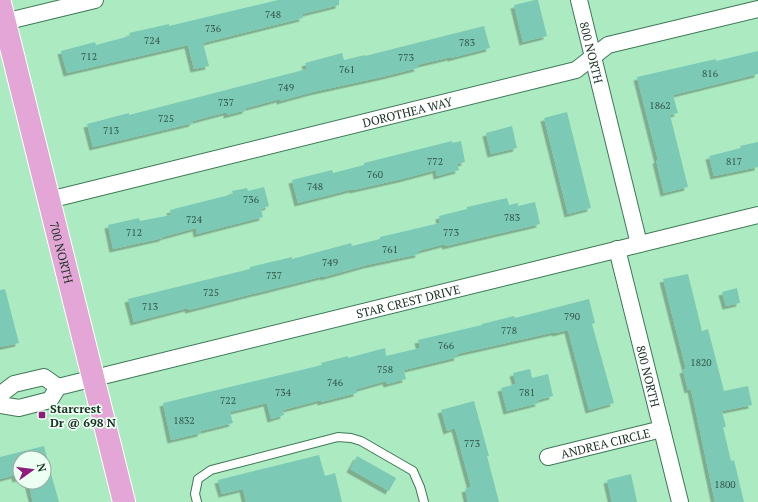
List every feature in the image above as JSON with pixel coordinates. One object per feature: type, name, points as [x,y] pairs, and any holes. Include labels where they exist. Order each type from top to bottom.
[{"type":"main road","name":"700 NORTH","points":[[2,16],[124,502]]},
{"type":"street","points":[[2,16],[95,0]]},
{"type":"street","name":"800 NORTH","points":[[579,0],[639,244]]},
{"type":"street","name":"DOROTHEA WAY","points":[[49,200],[576,70],[608,45],[758,9]]},
{"type":"street","name":"STAR CREST DRIVE","points":[[58,387],[758,215]]},
{"type":"street","name":"800 NORTH","points":[[617,250],[680,502]]},
{"type":"street","points":[[0,395],[14,384],[44,377],[58,387],[50,400],[19,408],[0,405]]},
{"type":"street","name":"ANDREA CIRCLE","points":[[548,457],[662,429]]},
{"type":"lane","points":[[197,502],[195,494],[198,479],[211,470],[338,437],[351,438],[360,441],[413,471],[420,487],[424,502]]},
{"type":"building","points":[[278,0],[339,0],[339,5],[302,14],[303,18],[203,43],[209,66],[194,69],[188,45],[67,73],[61,51],[95,42],[96,45],[130,36],[129,33],[169,24],[169,26]]},
{"type":"building","points":[[538,0],[547,36],[523,42],[514,5]]},
{"type":"building","points":[[484,26],[490,48],[417,65],[418,68],[386,76],[280,101],[280,99],[246,108],[246,110],[227,115],[227,112],[193,121],[193,123],[93,147],[87,124],[129,113],[129,115],[307,69],[305,63],[342,53],[344,60]]},
{"type":"building","points":[[758,51],[758,74],[673,95],[678,113],[670,115],[688,187],[664,193],[656,160],[658,160],[637,77]]},
{"type":"building","points":[[567,112],[591,208],[568,214],[544,118]]},
{"type":"building","points":[[512,126],[517,148],[491,154],[486,133]]},
{"type":"building","points":[[452,141],[452,143],[461,141],[465,162],[457,164],[459,170],[437,176],[436,170],[298,203],[292,180],[332,170],[333,173],[364,165],[364,163]]},
{"type":"building","points":[[758,142],[758,167],[714,176],[709,156]]},
{"type":"building","points":[[264,187],[269,206],[261,209],[263,217],[197,234],[196,228],[163,238],[113,249],[108,225],[139,218],[140,221],[171,215],[170,210],[233,194],[232,191],[247,188],[248,191]]},
{"type":"building","points":[[507,198],[509,205],[518,203],[518,206],[535,202],[540,224],[446,246],[445,244],[418,251],[419,254],[367,265],[324,277],[134,322],[128,299],[250,269],[250,267],[292,257],[292,259],[351,243],[352,246],[380,239],[380,237],[440,223],[439,216],[467,209],[467,207]]},
{"type":"building","points":[[688,274],[702,331],[708,329],[724,391],[748,386],[752,405],[722,411],[726,427],[723,427],[731,461],[734,460],[744,502],[715,502],[691,389],[688,390],[683,370],[686,369],[663,279]]},
{"type":"building","points":[[737,288],[740,303],[726,306],[722,292]]},
{"type":"building","points":[[5,289],[19,343],[0,347],[0,290]]},
{"type":"building","points":[[589,299],[595,323],[592,324],[614,403],[589,410],[568,330],[457,354],[458,357],[404,370],[406,379],[387,384],[386,381],[357,389],[357,393],[321,402],[321,400],[283,410],[284,415],[271,419],[267,403],[230,412],[233,423],[171,440],[163,403],[322,365],[321,363],[348,356],[348,358],[385,348],[386,356],[420,348],[418,340],[514,316],[515,318]]},
{"type":"building","points":[[530,369],[532,378],[548,374],[553,396],[538,400],[539,403],[507,411],[501,388],[516,384],[513,373]]},
{"type":"building","points":[[474,401],[489,456],[487,456],[499,502],[468,502],[465,489],[471,487],[455,428],[447,431],[441,410]]},
{"type":"building","points":[[44,446],[45,450],[28,450]]},
{"type":"building","points":[[12,454],[12,476],[0,479],[0,457]]},
{"type":"building","points":[[319,455],[325,476],[335,473],[342,502],[246,502],[243,489],[222,494],[218,480]]},
{"type":"building","points":[[357,456],[396,478],[389,491],[350,469]]},
{"type":"building","points":[[631,474],[637,502],[612,502],[607,480]]},
{"type":"building","points":[[52,477],[59,502],[33,502],[30,490],[52,490]]},
{"type":"place","name":"Starcrest Dr @ 698 N","points":[[42,415]]}]
